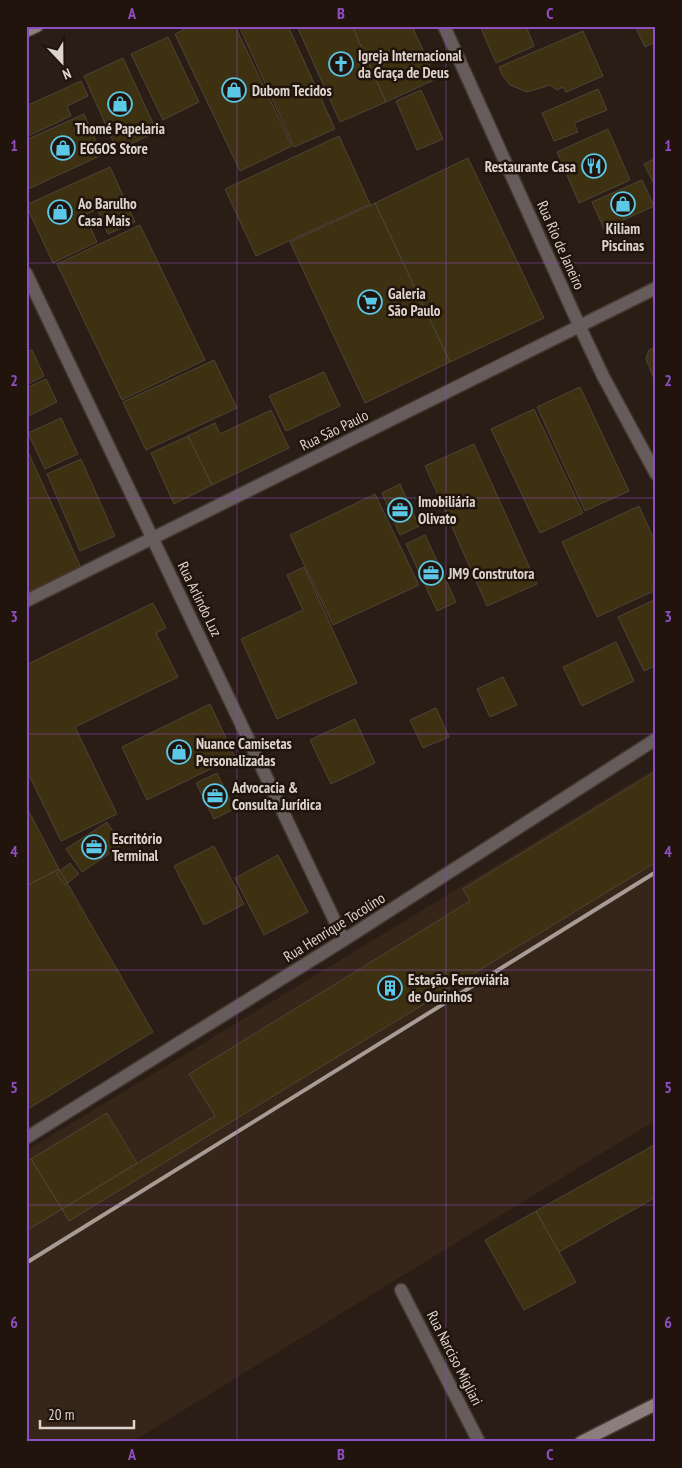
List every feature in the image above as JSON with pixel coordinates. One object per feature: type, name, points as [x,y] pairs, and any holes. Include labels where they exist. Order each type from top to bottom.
[{"type":"street","points":[[26,32],[37,26]]},
{"type":"street","name":"Rua Rio de Janeiro","points":[[444,26],[580,326],[656,474]]},
{"type":"street","name":"Rua Arlindo Luz","points":[[26,273],[344,940]]},
{"type":"street","name":"Rua São Paulo","points":[[26,601],[656,288]]},
{"type":"street","name":"Rua Henrique Tocolino","points":[[26,1138],[344,940],[656,739]]},
{"type":"street","name":"Rua Narciso Migliari","points":[[401,1290],[479,1442]]},
{"type":"street","points":[[581,1442],[656,1404]]},
{"type":"shaded area","points":[[656,768],[656,1120],[132,1442],[26,1442],[26,1151]]},
{"type":"building","name":"Dubom Tecidos","points":[[191,26],[235,26],[292,146],[240,171],[175,34]]},
{"type":"building","points":[[239,26],[288,26],[335,129],[294,147]]},
{"type":"building","name":"Igreja Internacional da Graça de Deus","points":[[297,26],[352,26],[386,102],[340,122]]},
{"type":"building","points":[[352,26],[412,26],[436,79],[386,102]]},
{"type":"building","points":[[480,26],[526,26],[534,46],[496,63]]},
{"type":"building","points":[[635,26],[656,26],[656,42],[645,47]]},
{"type":"building","points":[[583,31],[603,76],[566,92],[563,87],[557,90],[550,85],[527,92],[510,85],[502,75],[499,67]]},
{"type":"building","points":[[168,37],[199,102],[163,120],[131,54]]},
{"type":"building","name":"Thomé Papelaria","points":[[123,58],[157,132],[117,150],[84,76]]},
{"type":"building","points":[[81,81],[88,96],[67,106],[71,116],[26,137],[26,106]]},
{"type":"building","points":[[598,89],[607,110],[574,123],[578,132],[554,141],[542,113]]},
{"type":"building","points":[[421,90],[443,139],[417,150],[396,101]]},
{"type":"building","name":"EGGOS Store","points":[[84,114],[102,155],[26,190],[26,140]]},
{"type":"building","name":"Restaurante Casa","points":[[608,129],[630,180],[579,203],[557,152]]},
{"type":"building","points":[[339,136],[370,204],[256,256],[225,189]]},
{"type":"building","points":[[468,158],[544,318],[450,362],[375,203]]},
{"type":"building","points":[[656,158],[656,188],[644,164]]},
{"type":"building","name":"Ao Barulho Casa Mais","points":[[110,167],[135,222],[108,234],[97,209],[85,215],[97,242],[53,263],[26,205]]},
{"type":"building","name":"Kiliam Piscinas","points":[[642,180],[654,206],[604,229],[592,202]]},
{"type":"building","name":"Galeria São Paulo","points":[[375,203],[450,362],[365,403],[290,242]]},
{"type":"building","points":[[140,225],[205,360],[122,400],[57,264]]},
{"type":"building","points":[[656,347],[655,381],[646,359],[649,350]]},
{"type":"building","points":[[32,350],[44,376],[26,385],[26,352]]},
{"type":"building","points":[[214,360],[237,408],[146,450],[123,402]]},
{"type":"building","points":[[324,372],[340,406],[286,431],[269,396]]},
{"type":"building","points":[[46,379],[57,402],[26,417],[26,388]]},
{"type":"building","points":[[580,387],[629,491],[585,511],[537,407]]},
{"type":"building","points":[[534,409],[583,513],[540,533],[491,429]]},
{"type":"building","points":[[271,410],[289,448],[212,485],[188,436],[215,423],[220,434]]},
{"type":"building","points":[[61,418],[78,454],[45,469],[28,433]]},
{"type":"building","points":[[188,436],[212,485],[174,504],[151,453]]},
{"type":"building","points":[[474,444],[537,584],[487,606],[425,466]]},
{"type":"building","points":[[29,454],[82,570],[26,596],[26,455]]},
{"type":"building","points":[[81,459],[115,536],[80,551],[47,474]]},
{"type":"building","name":"Imobiliária Olivato","points":[[400,484],[419,526],[400,535],[382,493]]},
{"type":"building","points":[[375,494],[419,585],[333,625],[290,535]]},
{"type":"building","points":[[639,506],[656,544],[656,590],[597,617],[562,542]]},
{"type":"building","name":"JM9 Construtora","points":[[425,535],[456,602],[437,611],[406,544]]},
{"type":"building","points":[[304,567],[357,683],[277,719],[241,639],[303,610],[287,575]]},
{"type":"building","points":[[656,599],[656,665],[644,671],[618,617]]},
{"type":"building","points":[[153,603],[166,628],[156,633],[178,677],[75,727],[117,814],[61,841],[26,769],[26,665]]},
{"type":"building","points":[[616,642],[634,681],[582,706],[563,667]]},
{"type":"building","points":[[503,677],[517,705],[490,717],[477,689]]},
{"type":"building","name":"Nuance Camisetas Personalizadas","points":[[210,704],[235,757],[147,800],[122,747]]},
{"type":"building","points":[[436,708],[449,737],[423,748],[410,720]]},
{"type":"building","points":[[355,719],[375,763],[331,784],[310,740]]},
{"type":"building","name":"Estação Ferroviária de Ourinhos","points":[[656,771],[656,862],[69,1221],[62,1209],[215,1116],[189,1074],[470,901],[463,889]]},
{"type":"building","name":"Advocacia & Consulta Jurídica","points":[[217,773],[234,809],[214,819],[196,783]]},
{"type":"building","points":[[26,806],[59,869],[26,886]]},
{"type":"building","name":"Escritório Terminal","points":[[107,822],[122,845],[82,872],[66,849]]},
{"type":"building","points":[[214,846],[244,904],[204,925],[174,866]]},
{"type":"building","points":[[278,855],[308,912],[264,935],[235,878]]},
{"type":"building","points":[[70,863],[79,874],[65,885],[56,874]]},
{"type":"building","points":[[59,869],[153,1032],[28,1109],[26,1106],[26,886]]},
{"type":"building","points":[[107,1113],[137,1163],[62,1209],[31,1159]]},
{"type":"building","points":[[656,1144],[656,1197],[559,1252],[536,1211]]},
{"type":"building","points":[[31,1159],[62,1209],[26,1231],[26,1162]]},
{"type":"building","points":[[536,1211],[576,1282],[524,1310],[485,1240]]},
{"type":"railway","points":[[26,1263],[656,872]]},
{"type":"place","name":"Igreja Internacional da Graça de Deus","points":[[341,64]]},
{"type":"place","name":"Dubom Tecidos","points":[[234,90]]},
{"type":"place","name":"Thomé Papelaria","points":[[120,104]]},
{"type":"place","name":"EGGOS Store","points":[[63,148]]},
{"type":"place","name":"Restaurante Casa","points":[[594,166]]},
{"type":"place","name":"Kiliam Piscinas","points":[[623,204]]},
{"type":"place","name":"Ao Barulho Casa Mais","points":[[60,212]]},
{"type":"place","name":"Galeria São Paulo","points":[[370,302]]},
{"type":"place","name":"Imobiliária Olivato","points":[[400,510]]},
{"type":"place","name":"JM9 Construtora","points":[[431,573]]},
{"type":"place","name":"Nuance Camisetas Personalizadas","points":[[179,752]]},
{"type":"place","name":"Advocacia & Consulta Jurídica","points":[[215,796]]},
{"type":"place","name":"Escritório Terminal","points":[[94,847]]},
{"type":"place","name":"Estação Ferroviária de Ourinhos","points":[[390,988]]}]
